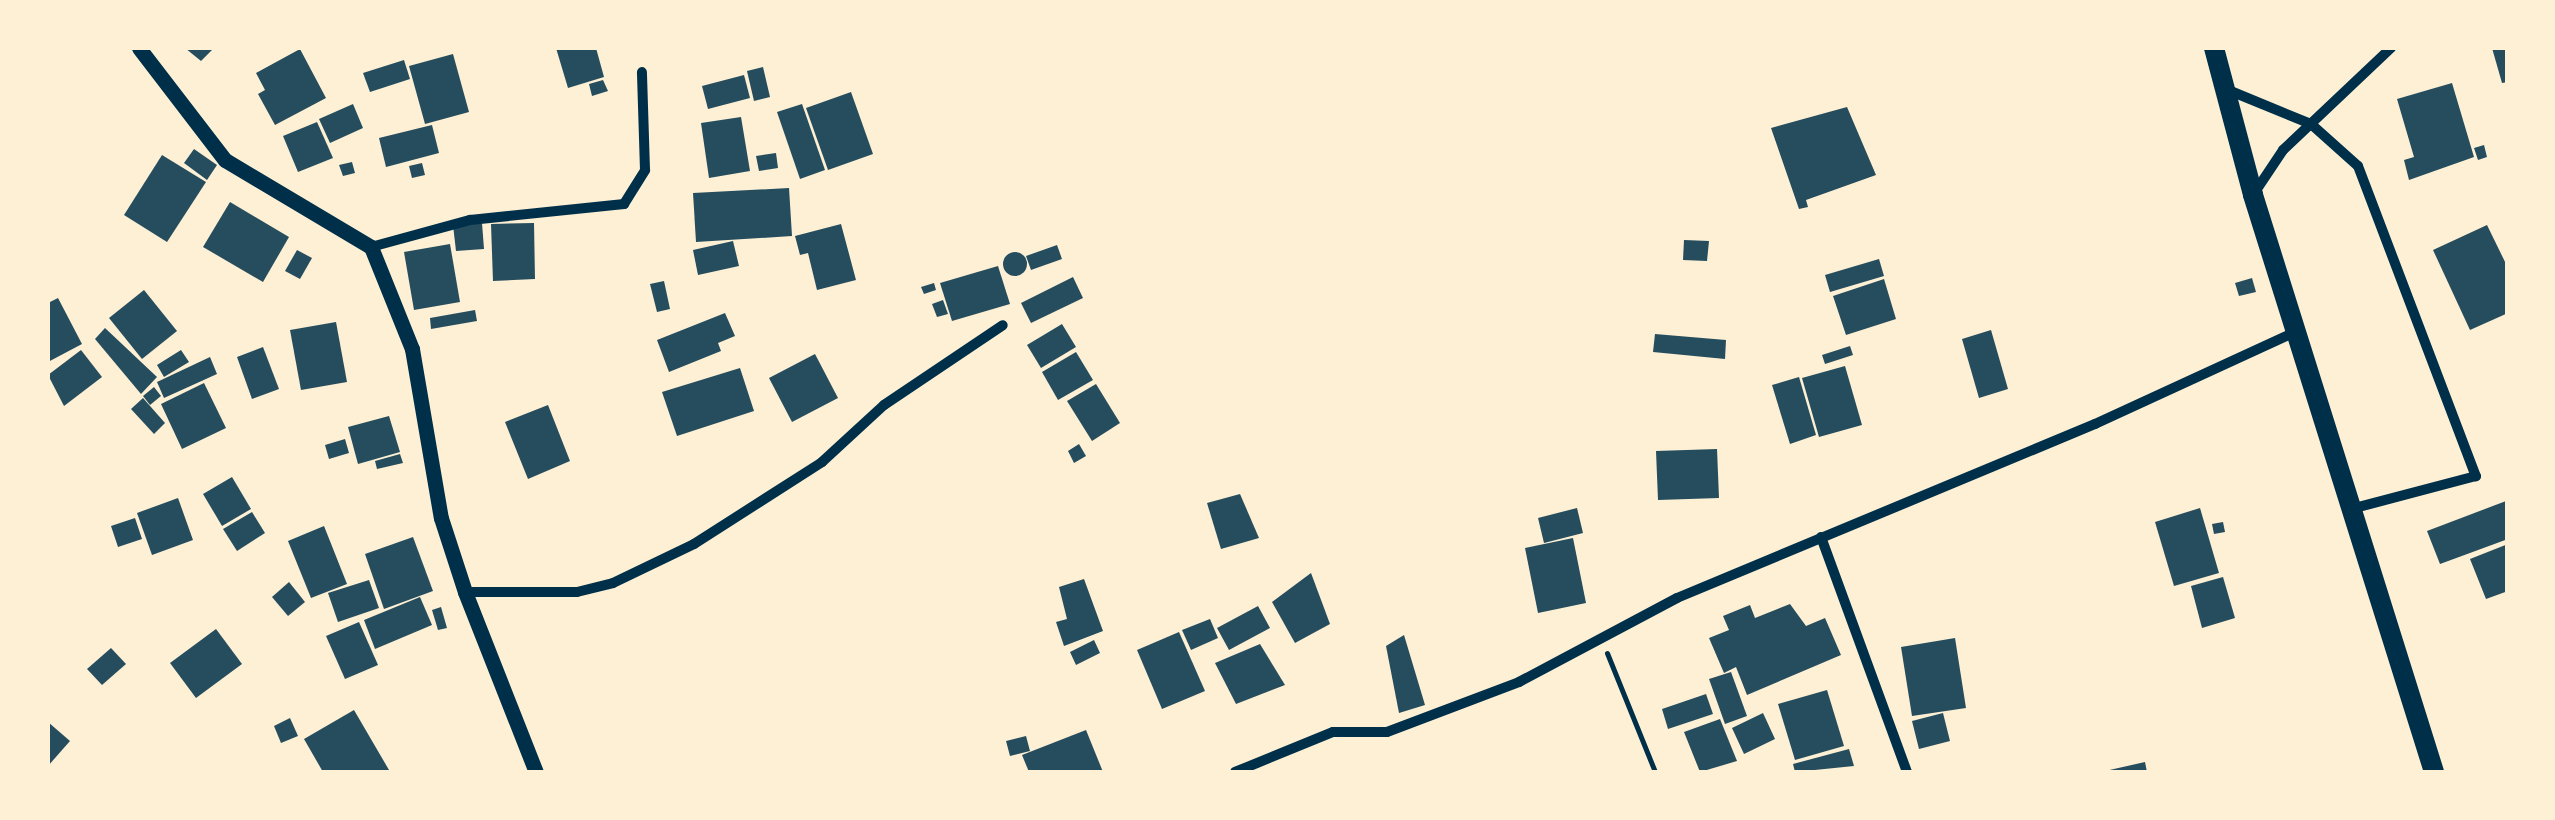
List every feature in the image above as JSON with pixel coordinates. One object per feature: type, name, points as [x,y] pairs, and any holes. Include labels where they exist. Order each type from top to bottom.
[{"type":"highway","points":[[2214,48],[2253,195],[2355,508],[2434,772]]},
{"type":"street","points":[[139,48],[226,160],[371,247],[412,349],[441,518],[465,592],[536,772]]},
{"type":"street","points":[[2253,195],[2311,124],[2390,48]]},
{"type":"street","points":[[371,247],[470,220],[624,204],[644,170],[642,72]]},
{"type":"street","points":[[2222,88],[2311,124],[2358,166],[2476,476],[2355,508]]},
{"type":"street","points":[[465,592],[577,592],[613,583],[694,544],[822,462],[884,406],[1003,326]]},
{"type":"street","points":[[1235,772],[1333,732],[1373,734],[1420,722],[1519,682],[1607,635],[1821,537],[2096,424],[2295,332]]},
{"type":"street","points":[[1821,537],[1907,772]]},
{"type":"path","points":[[1607,635],[1614,682],[1655,772]]},
{"type":"building","points":[[185,48],[214,48],[201,61]]},
{"type":"building","points":[[556,48],[596,48],[604,77],[568,88]]},
{"type":"building","points":[[2492,48],[2508,48],[2508,82],[2502,83]]},
{"type":"building","points":[[300,49],[326,98],[275,125],[258,94],[265,90],[256,73]]},
{"type":"building","points":[[453,54],[469,112],[425,124],[409,66]]},
{"type":"building","points":[[404,60],[410,79],[370,92],[363,73]]},
{"type":"building","points":[[763,67],[770,97],[754,101],[747,71]]},
{"type":"building","points":[[744,75],[750,98],[708,109],[702,86]]},
{"type":"building","points":[[603,80],[608,91],[592,96],[589,84]]},
{"type":"building","points":[[2452,83],[2474,157],[2409,180],[2404,160],[2414,157],[2397,99]]},
{"type":"building","points":[[851,92],[873,154],[828,170],[806,108]]},
{"type":"building","points":[[353,104],[363,128],[330,143],[319,119]]},
{"type":"building","points":[[802,104],[825,170],[800,179],[777,112]]},
{"type":"building","points":[[1847,107],[1876,175],[1806,200],[1808,207],[1799,209],[1771,128]]},
{"type":"building","points":[[741,117],[750,171],[709,178],[701,123]]},
{"type":"building","points":[[317,122],[333,158],[298,172],[283,136]]},
{"type":"building","points":[[432,125],[439,153],[386,167],[379,138]]},
{"type":"building","points":[[2484,145],[2487,157],[2478,160],[2474,148]]},
{"type":"building","points":[[194,149],[217,165],[207,180],[184,163]]},
{"type":"building","points":[[776,153],[778,168],[759,171],[756,156]]},
{"type":"building","points":[[162,155],[206,182],[167,242],[124,215]]},
{"type":"building","points":[[352,162],[355,173],[343,176],[339,165]]},
{"type":"building","points":[[422,163],[425,175],[412,178],[409,166]]},
{"type":"building","points":[[789,188],[792,236],[696,242],[693,193]]},
{"type":"building","points":[[230,202],[289,237],[263,282],[203,247]]},
{"type":"building","points":[[482,223],[484,249],[456,251],[453,225]]},
{"type":"building","points":[[534,223],[535,279],[493,281],[491,224]]},
{"type":"building","points":[[841,224],[856,280],[817,290],[808,253],[800,255],[795,236]]},
{"type":"building","points":[[2487,225],[2508,268],[2508,313],[2470,330],[2433,250]]},
{"type":"building","points":[[1684,240],[1709,241],[1707,261],[1683,260]]},
{"type":"building","points":[[733,241],[739,266],[698,275],[693,250]]},
{"type":"building","points":[[450,244],[460,302],[414,310],[404,252]]},
{"type":"building","points":[[1057,245],[1062,259],[1031,270],[1026,256]]},
{"type":"building","points":[[297,250],[312,258],[300,279],[285,271]]},
{"type":"building","points":[[1015,252],[1027,264],[1015,276],[1003,264]]},
{"type":"building","points":[[1879,259],[1884,276],[1830,292],[1825,275]]},
{"type":"building","points":[[998,266],[1010,304],[952,321],[940,283]]},
{"type":"building","points":[[1073,277],[1083,298],[1031,323],[1021,303]]},
{"type":"building","points":[[2252,278],[2256,292],[2239,296],[2235,283]]},
{"type":"building","points":[[1884,279],[1896,319],[1846,335],[1833,296]]},
{"type":"building","points":[[664,281],[670,309],[657,312],[650,284]]},
{"type":"building","points":[[934,283],[936,290],[924,294],[921,287]]},
{"type":"building","points":[[144,290],[177,331],[142,359],[109,318]]},
{"type":"building","points":[[58,298],[82,344],[48,362],[48,303]]},
{"type":"building","points":[[943,300],[948,314],[937,317],[932,304]]},
{"type":"building","points":[[475,310],[477,321],[431,329],[430,318]]},
{"type":"building","points":[[725,313],[735,336],[718,343],[721,351],[669,372],[657,340]]},
{"type":"building","points":[[336,322],[347,382],[301,390],[290,330]]},
{"type":"building","points":[[1062,324],[1076,347],[1041,368],[1027,345]]},
{"type":"building","points":[[105,328],[157,377],[141,394],[95,339]]},
{"type":"building","points":[[1991,330],[2008,389],[1979,398],[1962,339]]},
{"type":"building","points":[[1655,334],[1726,340],[1725,359],[1653,352]]},
{"type":"building","points":[[1850,346],[1853,355],[1825,364],[1822,355]]},
{"type":"building","points":[[263,347],[279,389],[252,399],[237,357]]},
{"type":"building","points":[[81,350],[102,377],[64,406],[48,375]]},
{"type":"building","points":[[181,350],[189,362],[164,377],[157,365]]},
{"type":"building","points":[[1076,352],[1093,380],[1058,400],[1042,372]]},
{"type":"building","points":[[815,354],[838,398],[792,422],[769,378]]},
{"type":"building","points":[[210,357],[217,374],[164,398],[157,382]]},
{"type":"building","points":[[1845,366],[1862,425],[1819,437],[1802,378]]},
{"type":"building","points":[[740,368],[754,411],[677,436],[662,392]]},
{"type":"building","points":[[1799,377],[1816,435],[1790,444],[1772,385]]},
{"type":"building","points":[[204,383],[226,428],[182,449],[161,404]]},
{"type":"building","points":[[1096,384],[1120,423],[1092,441],[1067,401]]},
{"type":"building","points":[[154,387],[161,396],[150,405],[143,396]]},
{"type":"building","points":[[143,398],[165,423],[154,434],[131,409]]},
{"type":"building","points":[[548,405],[570,461],[528,479],[505,422]]},
{"type":"building","points":[[389,416],[400,452],[358,464],[348,427]]},
{"type":"building","points":[[345,439],[349,453],[329,459],[325,445]]},
{"type":"building","points":[[1079,444],[1086,456],[1074,463],[1068,451]]},
{"type":"building","points":[[1717,449],[1719,498],[1658,500],[1656,451]]},
{"type":"building","points":[[400,454],[403,463],[377,469],[375,461]]},
{"type":"building","points":[[232,477],[251,509],[222,526],[203,494]]},
{"type":"building","points":[[1240,494],[1259,538],[1221,549],[1207,503]]},
{"type":"building","points":[[178,498],[193,540],[152,555],[137,513]]},
{"type":"building","points":[[2506,501],[2508,539],[2440,564],[2427,531]]},
{"type":"building","points":[[1577,508],[1583,533],[1544,543],[1538,518]]},
{"type":"building","points":[[2200,508],[2219,573],[2174,586],[2155,522]]},
{"type":"building","points":[[252,512],[265,533],[237,551],[223,529]]},
{"type":"building","points":[[135,518],[142,539],[118,547],[111,526]]},
{"type":"building","points":[[2223,522],[2225,532],[2214,534],[2212,524]]},
{"type":"building","points":[[324,526],[347,584],[311,598],[288,541]]},
{"type":"building","points":[[413,537],[433,591],[384,609],[365,554]]},
{"type":"building","points":[[1573,538],[1586,603],[1538,613],[1525,548]]},
{"type":"building","points":[[2508,544],[2508,591],[2486,599],[2470,559]]},
{"type":"building","points":[[1311,573],[1330,624],[1295,643],[1272,602]]},
{"type":"building","points":[[2223,577],[2235,618],[2202,628],[2191,586]]},
{"type":"building","points":[[1084,579],[1103,631],[1064,646],[1056,622],[1067,619],[1059,587]]},
{"type":"building","points":[[369,580],[379,608],[338,622],[328,593]]},
{"type":"building","points":[[289,582],[305,602],[288,616],[272,597]]},
{"type":"building","points":[[420,597],[432,625],[375,649],[364,620]]},
{"type":"building","points":[[1790,604],[1806,626],[1825,618],[1841,655],[1747,695],[1736,667],[1724,673],[1709,638],[1729,630],[1723,616],[1750,605],[1755,618]]},
{"type":"building","points":[[1258,606],[1270,628],[1229,650],[1217,628]]},
{"type":"building","points":[[441,607],[447,628],[438,630],[432,610]]},
{"type":"building","points":[[1210,619],[1218,638],[1191,650],[1182,630]]},
{"type":"building","points":[[359,622],[378,665],[345,679],[326,636]]},
{"type":"building","points":[[216,629],[242,664],[196,698],[170,663]]},
{"type":"building","points":[[1179,632],[1205,691],[1162,709],[1137,650]]},
{"type":"building","points":[[1404,635],[1425,705],[1399,713],[1386,646]]},
{"type":"building","points":[[1955,638],[1966,708],[1912,716],[1901,647]]},
{"type":"building","points":[[1094,640],[1100,653],[1076,665],[1070,652]]},
{"type":"building","points":[[1260,644],[1285,685],[1236,704],[1215,663]]},
{"type":"building","points":[[111,648],[126,664],[102,685],[87,669]]},
{"type":"building","points":[[1731,672],[1747,716],[1725,724],[1709,679]]},
{"type":"building","points":[[1827,690],[1844,746],[1795,760],[1778,704]]},
{"type":"building","points":[[1706,694],[1713,714],[1668,729],[1662,709]]},
{"type":"building","points":[[354,710],[389,770],[323,772],[304,739]]},
{"type":"building","points":[[1763,713],[1775,739],[1744,754],[1732,728]]},
{"type":"building","points":[[1943,713],[1950,741],[1919,749],[1912,721]]},
{"type":"building","points":[[290,718],[298,736],[281,743],[274,726]]},
{"type":"building","points":[[1720,719],[1737,761],[1700,772],[1684,732]]},
{"type":"building","points":[[48,722],[70,741],[48,766]]},
{"type":"building","points":[[1086,730],[1103,772],[1029,772],[1022,755]]},
{"type":"building","points":[[1026,736],[1030,751],[1010,756],[1006,741]]},
{"type":"building","points":[[1849,749],[1854,766],[1795,772],[1793,764]]},
{"type":"building","points":[[2145,762],[2147,772],[2105,772],[2105,771]]}]
